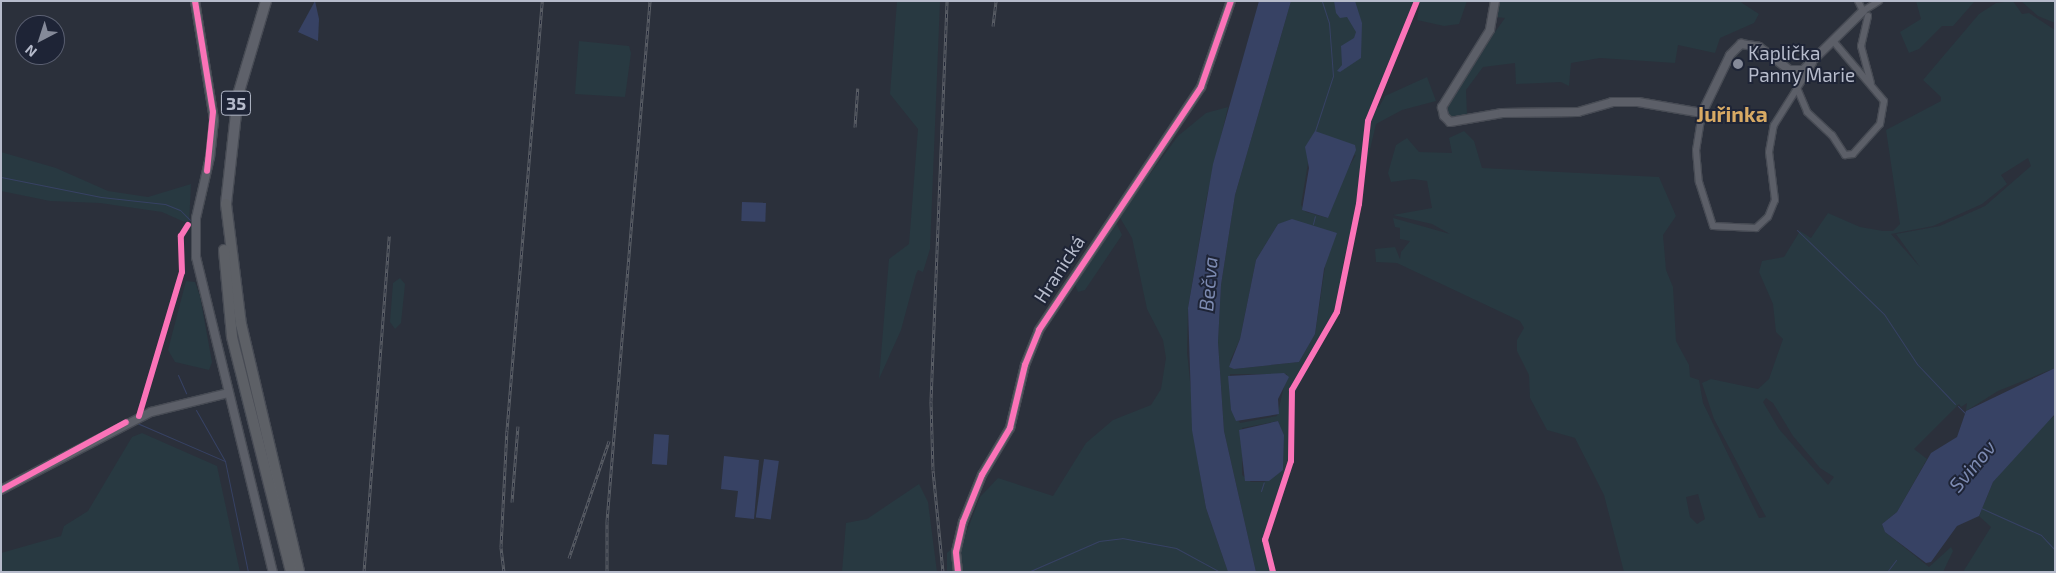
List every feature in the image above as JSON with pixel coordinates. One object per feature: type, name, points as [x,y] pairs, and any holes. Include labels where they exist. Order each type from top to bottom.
[{"type":"highway","name":"35","points":[[226,204],[224,262],[232,337],[291,572]]},
{"type":"highway","name":"35","points":[[226,204],[240,324],[299,572]]},
{"type":"main road","name":"35","points":[[226,204],[238,95],[266,1]]},
{"type":"street","points":[[195,1],[214,120],[195,246],[228,393],[273,572]]},
{"type":"street","name":"Hranická","points":[[958,572],[956,552],[963,522],[977,485],[1012,420],[1025,365],[1039,330],[1201,86],[1231,1]]},
{"type":"street","points":[[1495,1],[1490,30],[1442,107],[1444,116],[1450,122],[1502,112],[1578,112],[1612,102],[1638,102],[1702,113]]},
{"type":"street","points":[[1858,1],[1866,13],[1861,46],[1871,85]]},
{"type":"street","points":[[1813,63],[1770,138],[1775,200],[1763,224],[1756,228],[1713,226],[1699,182],[1696,150],[1702,113],[1730,55],[1741,44],[1759,47],[1790,70],[1803,70],[1813,63],[1879,1]]},
{"type":"street","points":[[1797,88],[1807,112],[1848,156],[1882,118],[1884,101],[1834,42]]},
{"type":"street","points":[[1,490],[151,412],[228,393]]},
{"type":"shaded area","points":[[897,1],[940,1],[930,249],[923,272],[918,270],[916,274],[901,330],[879,379],[889,259],[909,244],[918,129],[890,94]]},
{"type":"shaded area","points":[[1291,1],[1414,1],[1371,108],[1379,107],[1385,96],[1427,77],[1436,101],[1402,110],[1376,124],[1343,264],[1336,318],[1292,398],[1292,459],[1268,536],[1276,572],[1256,572],[1224,431],[1218,342],[1221,285],[1235,195]],"holes":[[[1356,155],[1341,180],[1328,218],[1306,212],[1301,205],[1308,163]],[[1278,224],[1326,260],[1315,334],[1299,362],[1234,369],[1230,361],[1240,339],[1256,260]],[[1230,374],[1287,374],[1277,416],[1240,423],[1231,410]],[[1278,421],[1284,435],[1283,470],[1264,482],[1251,482],[1242,475],[1242,428]]]},
{"type":"shaded area","points":[[1420,1],[1467,1],[1459,24],[1444,26],[1417,20]]},
{"type":"shaded area","points":[[1496,1],[1739,1],[1759,14],[1754,23],[1720,38],[1715,53],[1678,45],[1675,63],[1600,58],[1571,63],[1569,86],[1561,82],[1516,84],[1515,63],[1483,67],[1466,90],[1467,115],[1451,117],[1445,107],[1453,91],[1505,18],[1496,17]]},
{"type":"shaded area","points":[[1916,1],[1975,1],[1953,26],[1942,26],[1919,49],[1909,53],[1900,32],[1921,19]]},
{"type":"shaded area","points":[[2013,1],[2022,14],[2029,13],[2055,30],[2055,368],[1998,391],[1966,411],[1967,403],[1961,407],[1959,404],[1914,449],[1927,459],[1897,512],[1882,524],[1885,532],[1929,567],[1951,547],[1953,551],[1943,572],[1624,572],[1604,495],[1575,438],[1547,430],[1530,398],[1529,375],[1517,351],[1517,340],[1524,328],[1520,321],[1397,263],[1376,262],[1375,249],[1395,247],[1400,259],[1401,252],[1410,241],[1400,239],[1400,228],[1395,227],[1393,218],[1450,234],[1432,224],[1393,215],[1432,208],[1427,181],[1413,179],[1391,182],[1388,173],[1396,145],[1407,138],[1419,152],[1452,153],[1449,138],[1464,131],[1474,141],[1482,168],[1659,177],[1676,216],[1663,235],[1666,270],[1673,287],[1676,341],[1689,365],[1690,377],[1699,380],[1703,403],[1759,518],[1766,517],[1714,419],[1702,383],[1711,379],[1758,389],[1769,379],[1783,339],[1776,332],[1773,304],[1759,272],[1762,261],[1784,257],[1800,231],[1811,238],[1828,213],[1860,227],[1883,231],[1893,231],[1900,224],[1886,130],[1941,101],[1941,97],[1923,80],[1979,14],[1996,3]],"holes":[[[2028,158],[2031,166],[1985,206],[1940,226],[1896,234],[1920,267],[1891,234],[1933,226],[1982,204],[2007,184],[2001,175]],[[1766,398],[1773,403],[1793,436],[1820,468],[1834,477],[1828,485],[1779,429],[1763,402]],[[1698,494],[1705,519],[1697,524],[1690,517],[1686,497]]]},
{"type":"shaded area","points":[[2021,1],[2055,1],[2055,23],[2038,16]]},
{"type":"shaded area","points":[[579,41],[629,46],[631,53],[625,97],[575,94]]},
{"type":"shaded area","points":[[1228,107],[1207,196],[1188,308],[1187,352],[1199,468],[1206,508],[1228,572],[947,572],[947,553],[965,536],[980,497],[998,478],[1053,496],[1086,443],[1113,420],[1151,405],[1161,389],[1166,358],[1163,340],[1147,309],[1132,238],[1119,216],[1178,136],[1206,113]]},
{"type":"shaded area","points":[[1,152],[56,168],[108,191],[148,197],[191,184],[189,224],[162,212],[100,203],[50,201],[1,191]]},
{"type":"shaded area","points":[[1116,222],[1122,235],[1085,290],[1078,292],[1074,283]]},
{"type":"shaded area","points":[[400,278],[405,284],[401,323],[395,329],[390,322],[393,283]]},
{"type":"shaded area","points":[[186,281],[195,282],[200,296],[212,362],[209,370],[175,362],[168,350]]},
{"type":"shaded area","points":[[2055,416],[2055,572],[1963,572],[1991,527],[1979,516],[1993,482],[2043,423]]},
{"type":"shaded area","points":[[142,433],[217,466],[240,572],[1,572],[1,553],[61,536],[64,526],[88,511],[132,437]]},
{"type":"shaded area","points":[[919,484],[928,502],[937,572],[842,572],[846,523],[867,519]]},
{"type":"water","points":[[315,1],[319,19],[318,41],[298,32]]},
{"type":"water","name":"Bečva","points":[[1259,1],[1291,1],[1235,195],[1221,285],[1218,342],[1224,431],[1256,572],[1228,572],[1206,508],[1192,430],[1188,308],[1213,164]]},
{"type":"water","points":[[1334,1],[1355,1],[1362,23],[1361,58],[1340,72],[1337,71],[1342,65],[1341,46],[1354,38],[1356,32],[1347,17],[1340,18],[1336,13]]},
{"type":"water","points":[[1315,131],[1355,145],[1356,150],[1328,218],[1302,210],[1309,168],[1305,147]]},
{"type":"water","points":[[742,202],[766,203],[765,222],[741,221]]},
{"type":"water","points":[[1292,219],[1337,233],[1324,269],[1315,334],[1299,362],[1234,369],[1229,367],[1240,339],[1256,260],[1278,224]]},
{"type":"water","points":[[2055,368],[2055,414],[1993,482],[1979,516],[1957,526],[1931,562],[1926,563],[1885,532],[1882,524],[1897,512],[1931,453],[1957,437],[1966,411]]},
{"type":"water","points":[[1284,373],[1289,377],[1278,399],[1279,414],[1236,421],[1231,410],[1228,376]]},
{"type":"water","points":[[1278,421],[1284,435],[1283,470],[1269,481],[1245,481],[1239,430]]},
{"type":"water","points":[[654,434],[669,435],[667,465],[652,464]]},
{"type":"water","points":[[724,456],[759,460],[754,519],[735,517],[738,491],[721,489]]},
{"type":"water","points":[[764,459],[779,461],[771,520],[756,517]]},
{"type":"waterway","points":[[1315,131],[1333,76],[1329,23],[1322,1]]},
{"type":"waterway","points":[[1,177],[101,197],[165,204],[180,210],[190,220]]},
{"type":"waterway","points":[[1313,224],[1315,216]]},
{"type":"waterway","points":[[1797,230],[1884,314],[1917,364],[1955,404]]},
{"type":"waterway","points":[[178,375],[186,393]]},
{"type":"waterway","points":[[1958,406],[1966,414]]},
{"type":"waterway","points":[[196,410],[225,461],[248,572]]},
{"type":"waterway","points":[[137,423],[225,461]]},
{"type":"waterway","points":[[1261,491],[1264,482]]},
{"type":"waterway","points":[[1981,508],[2041,535],[2055,550]]},
{"type":"waterway","points":[[1028,572],[1099,541],[1122,538],[1176,548],[1220,572]]},
{"type":"waterway","name":"Svinov","points":[[1887,572],[1896,560]]},
{"type":"railway","points":[[504,572],[501,547],[507,430],[542,1]]},
{"type":"railway","points":[[607,572],[607,521],[650,1]]},
{"type":"railway","points":[[943,572],[933,470],[931,401],[947,1]]},
{"type":"railway","points":[[993,26],[996,1]]},
{"type":"railway","points":[[855,127],[858,88]]},
{"type":"railway","points":[[364,572],[389,236]]},
{"type":"railway","points":[[512,502],[518,426]]},
{"type":"railway","points":[[569,558],[609,441]]},
{"type":"cycle path","points":[[195,1],[213,112],[207,171]]},
{"type":"cycle path","points":[[958,572],[956,552],[963,522],[982,475],[1010,428],[1025,365],[1039,330],[1201,87],[1231,1]]},
{"type":"cycle path","points":[[1273,572],[1265,540],[1291,461],[1292,390],[1337,312],[1359,204],[1368,121],[1417,1]]},
{"type":"cycle path","points":[[139,416],[182,272],[181,236],[188,225]]},
{"type":"cycle path","points":[[1,490],[126,422]]},
{"type":"place","name":"Kaplička Panny Marie","points":[[1738,64]]},
{"type":"district","name":"Juřinka","points":[[1732,114]]}]
